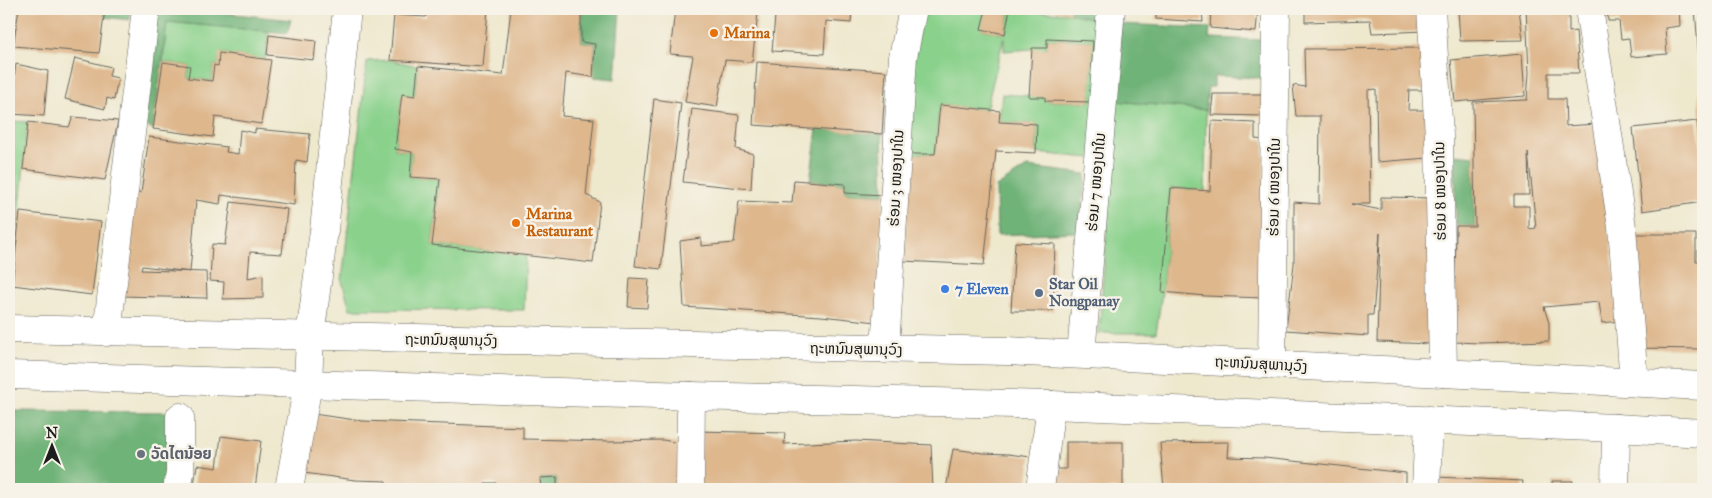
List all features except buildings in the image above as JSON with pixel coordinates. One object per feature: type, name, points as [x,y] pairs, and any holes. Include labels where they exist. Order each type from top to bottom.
[{"type":"main road","points":[[106,332],[146,9]]},
{"type":"main road","points":[[289,489],[308,384],[310,337],[324,230],[347,9]]},
{"type":"main road","name":"ຮ່ອມ 3 ໜອງປາໃນ","points":[[885,349],[903,57],[913,9]]},
{"type":"main road","name":"ຮ່ອມ 7 ໜອງປາໃນ","points":[[1081,354],[1111,9]]},
{"type":"main road","name":"ຮ່ອມ 6 ໜອງປາໃນ","points":[[1272,365],[1276,9]]},
{"type":"main road","name":"ຮ່ອມ 8 ໜອງປາໃນ","points":[[1431,9],[1439,136],[1444,373]]},
{"type":"main road","points":[[1589,9],[1622,227],[1634,382]]},
{"type":"main road","name":"ຖະຫນົນສຸພານຸວົງ","points":[[9,330],[1007,351],[1703,386]]},
{"type":"main road","points":[[9,375],[1051,405],[1703,433]]},
{"type":"main road","points":[[690,489],[691,396]]},
{"type":"main road","points":[[1040,489],[1051,405]]},
{"type":"main road","points":[[177,489],[180,473],[180,417]]},
{"type":"main road","points":[[1426,489],[1429,420]]},
{"type":"main road","points":[[1614,489],[1616,428]]},
{"type":"green space","points":[[105,9],[130,9],[130,20],[104,17]]},
{"type":"green space","points":[[157,9],[189,9],[291,20],[287,33],[167,22],[153,129],[144,124]]},
{"type":"green space","points":[[581,9],[620,9],[615,79],[593,77],[595,44],[581,42]]},
{"type":"green space","points":[[922,9],[986,9],[982,29],[1005,34],[1010,9],[1070,13],[1120,24],[1117,101],[1206,110],[1205,191],[1171,188],[1162,292],[1156,333],[1099,333],[1112,160],[1036,153],[1037,124],[999,122],[1002,94],[1045,97],[1046,101],[1090,102],[1092,41],[1047,39],[1047,48],[1004,51],[1004,37],[986,110],[940,105],[935,154],[908,154],[914,57]]},
{"type":"green space","points":[[1070,9],[1123,9],[1120,24],[1210,28],[1209,38],[1265,40],[1264,78],[1214,76],[1214,87],[1208,87],[1206,110],[1117,101],[1120,25],[1070,13]]},
{"type":"green space","points":[[167,22],[269,31],[265,60],[220,53],[218,66],[214,65],[212,81],[188,78],[190,66],[163,62]]},
{"type":"green space","points":[[390,60],[418,66],[415,96],[402,95],[395,149],[412,152],[410,177],[440,179],[432,245],[526,255],[524,310],[350,309],[342,281],[367,61]]},
{"type":"green space","points":[[9,121],[28,122],[11,303],[9,303]]},
{"type":"green space","points":[[817,129],[882,134],[884,195],[845,193],[844,184],[810,181]]},
{"type":"green space","points":[[1455,154],[1474,156],[1475,226],[1456,226]]},
{"type":"green space","points":[[1027,167],[1086,174],[1079,232],[997,235],[996,187]]},
{"type":"green space","name":"ວັດໄຕນ້ອຍ","points":[[9,411],[172,412],[167,489],[9,489]]},
{"type":"green space","points":[[557,477],[557,489],[541,489],[540,478]]},
{"type":"place","name":"Marina","points":[[714,33]]},
{"type":"place","name":"Marina Restaurant","points":[[516,223]]},
{"type":"place","name":"7 Eleven","points":[[945,289]]},
{"type":"place","name":"Star Oil Nongpanay","points":[[1039,293]]},
{"type":"place","name":"ວັດໄຕນ້ອຍ","points":[[141,454]]}]
